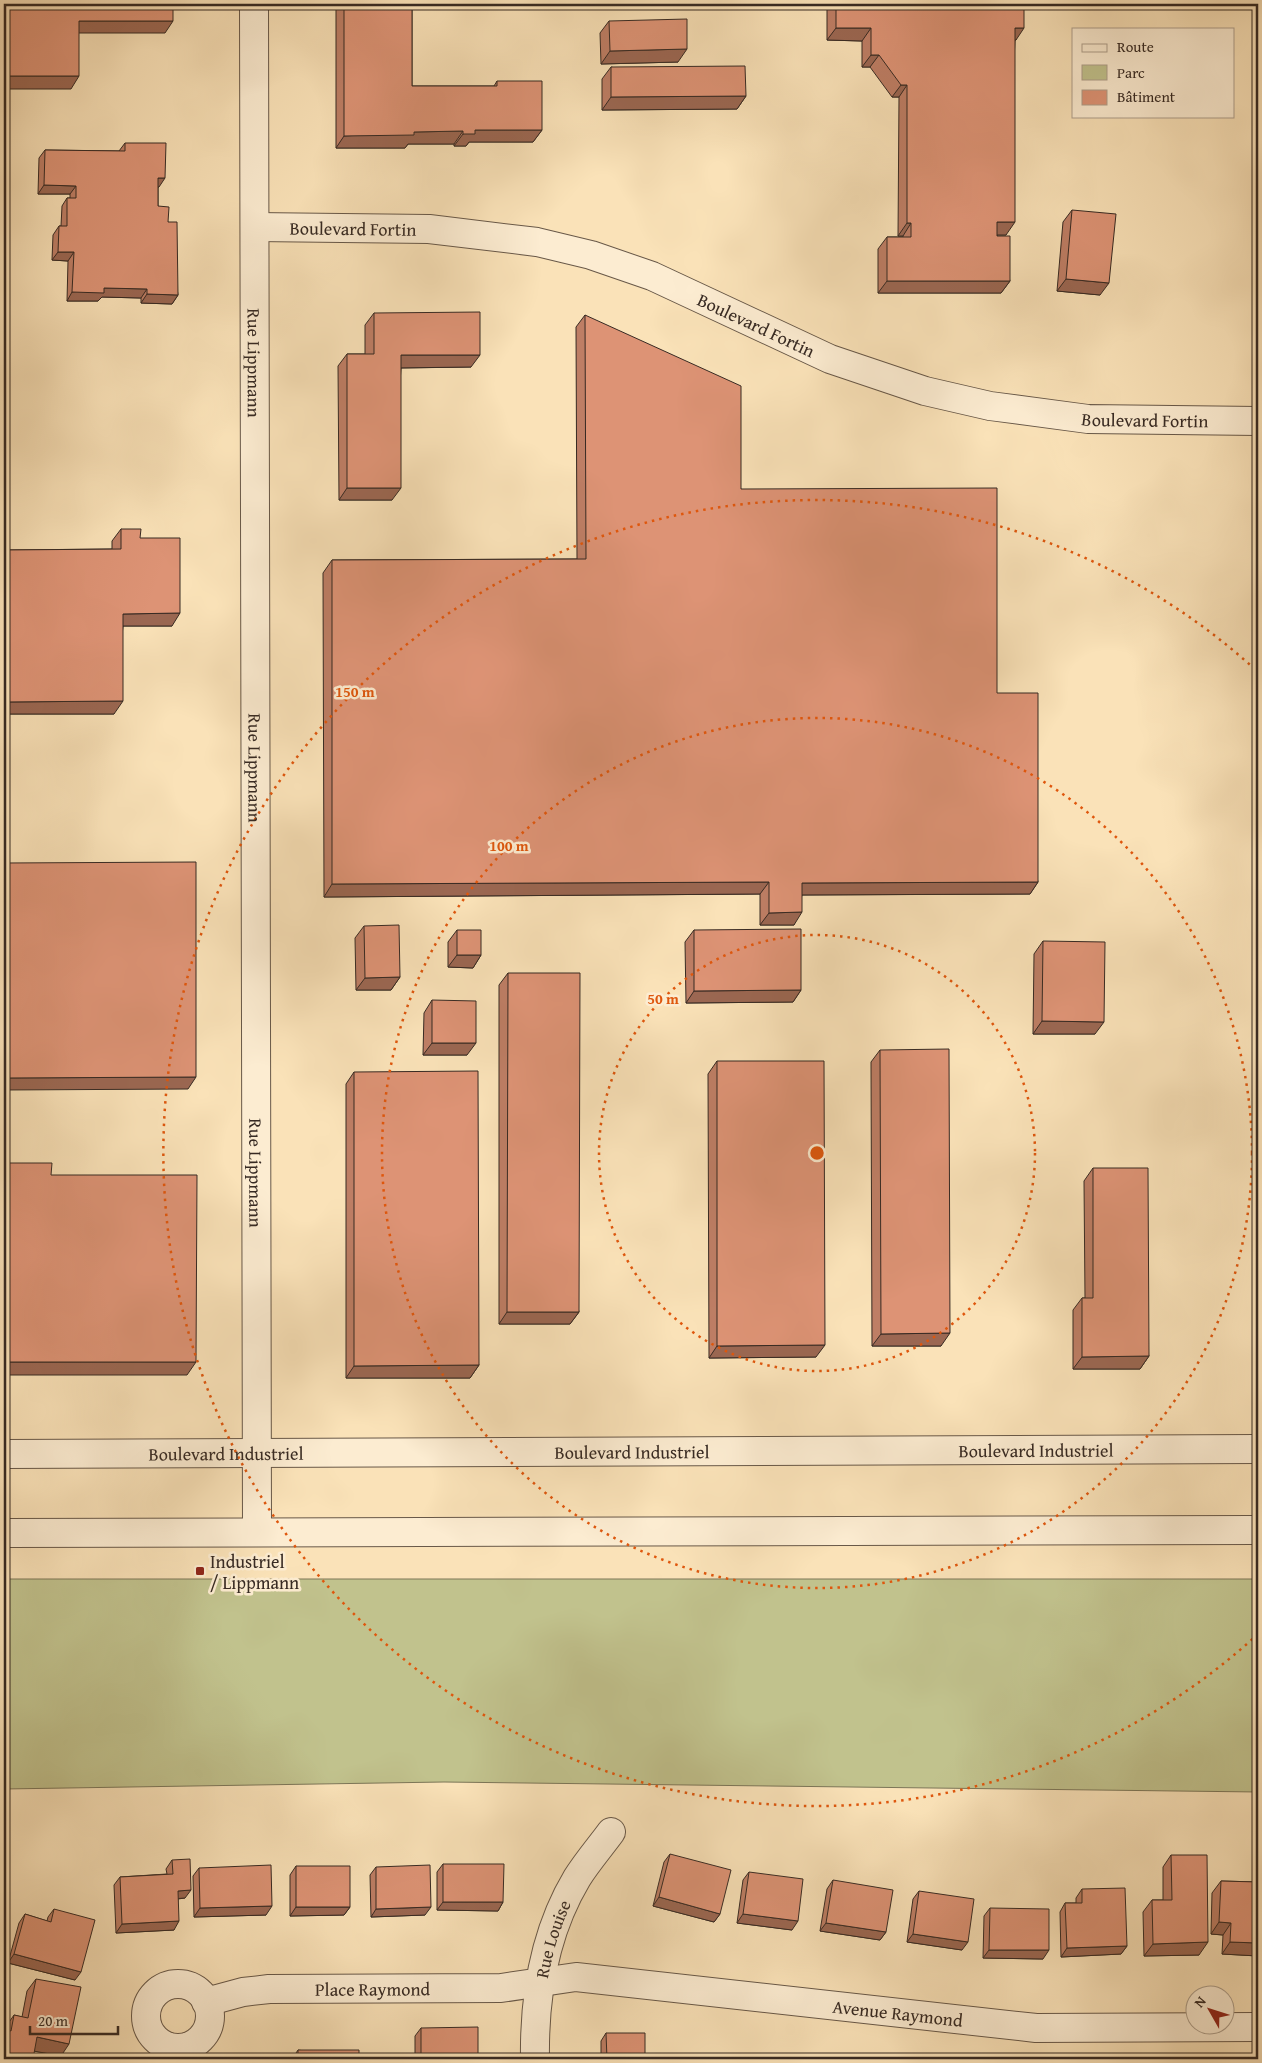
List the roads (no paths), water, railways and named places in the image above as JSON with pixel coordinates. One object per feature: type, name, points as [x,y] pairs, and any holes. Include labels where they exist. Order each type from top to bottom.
[{"type":"street","name":"Rue Lippmann","points":[[254,4],[257,1531]]},
{"type":"street","name":"Boulevard Fortin","points":[[255,227],[428,229],[537,242],[591,255],[652,276],[822,356],[925,391],[990,406],[1088,419],[1258,421]]},
{"type":"street","name":"Boulevard Industriel","points":[[4,1454],[1258,1449]]},
{"type":"street","points":[[4,1533],[1258,1530]]},
{"type":"street","name":"Rue Louise","points":[[535,2059],[535,2020],[540,1983],[549,1942],[561,1908],[578,1876],[611,1832]]},
{"type":"street","name":"Avenue Raymond","points":[[540,1983],[565,1977],[582,1977],[989,2025],[1036,2028],[1258,2027]]},
{"type":"street","name":"Place Raymond","points":[[206,2002],[243,1992],[269,1989],[501,1988],[540,1983]]},
{"type":"place","name":"Industriel / Lippmann","points":[[200,1571]]}]
